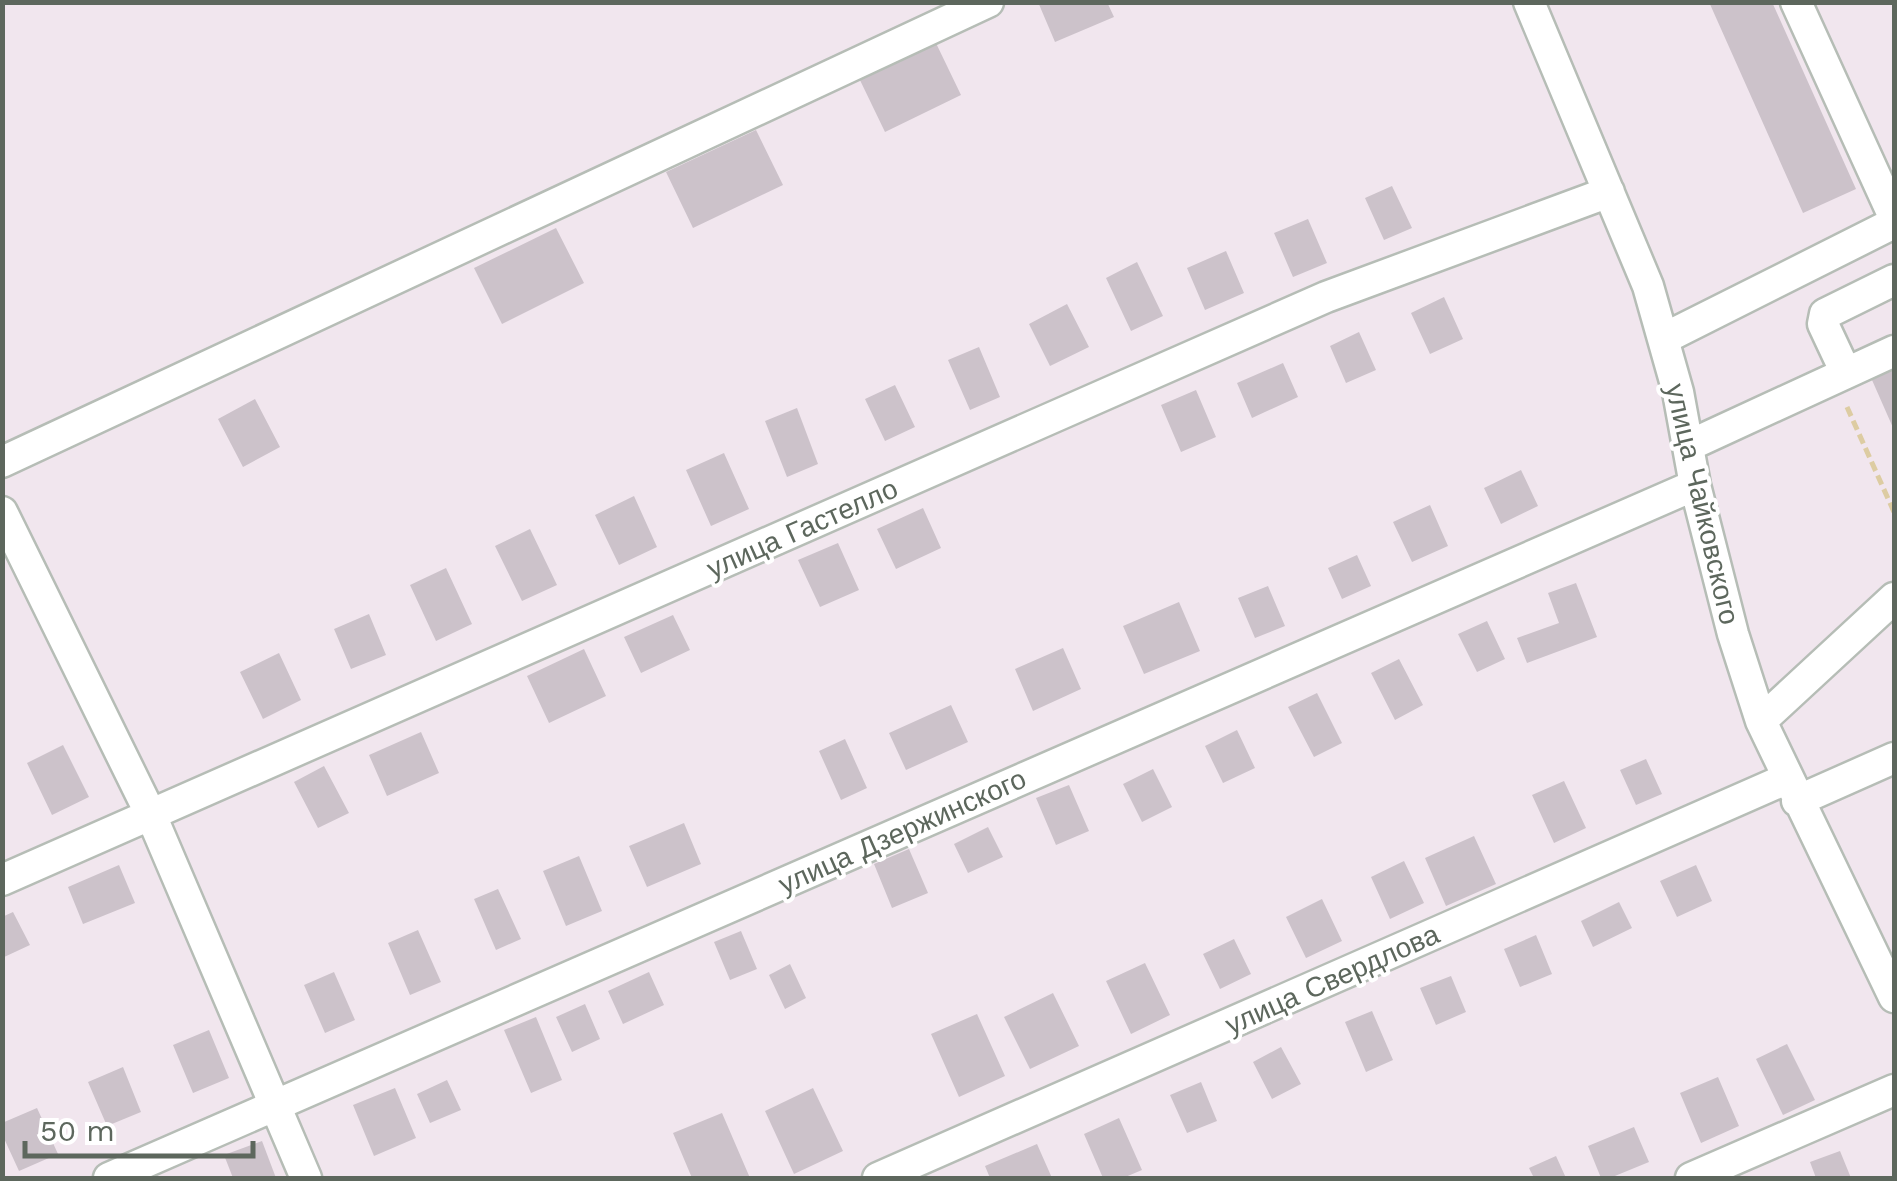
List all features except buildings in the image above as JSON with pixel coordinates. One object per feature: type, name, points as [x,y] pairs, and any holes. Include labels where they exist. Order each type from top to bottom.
[{"type":"street","points":[[2,462],[988,2]]},
{"type":"street","name":"улица Чайковского","points":[[1529,2],[1648,286],[1678,392],[1696,485],[1733,634],[1760,721],[1894,997]]},
{"type":"street","points":[[1663,340],[1894,220],[1796,2]]},
{"type":"street","name":"улица Гастелло","points":[[2,880],[1326,297],[1609,192]]},
{"type":"street","points":[[1846,374],[1823,324],[1825,314],[1894,280]]},
{"type":"street","points":[[1688,446],[1894,351]]},
{"type":"street","name":"улица Дзержинского","points":[[109,1178],[1696,485]]},
{"type":"street","points":[[2,512],[151,815],[306,1178]]},
{"type":"street","points":[[1760,721],[1894,598]]},
{"type":"street","name":"улица Свердлова","points":[[878,1178],[1791,790],[1894,758]]},
{"type":"street","points":[[1691,1178],[1894,1090]]}]
